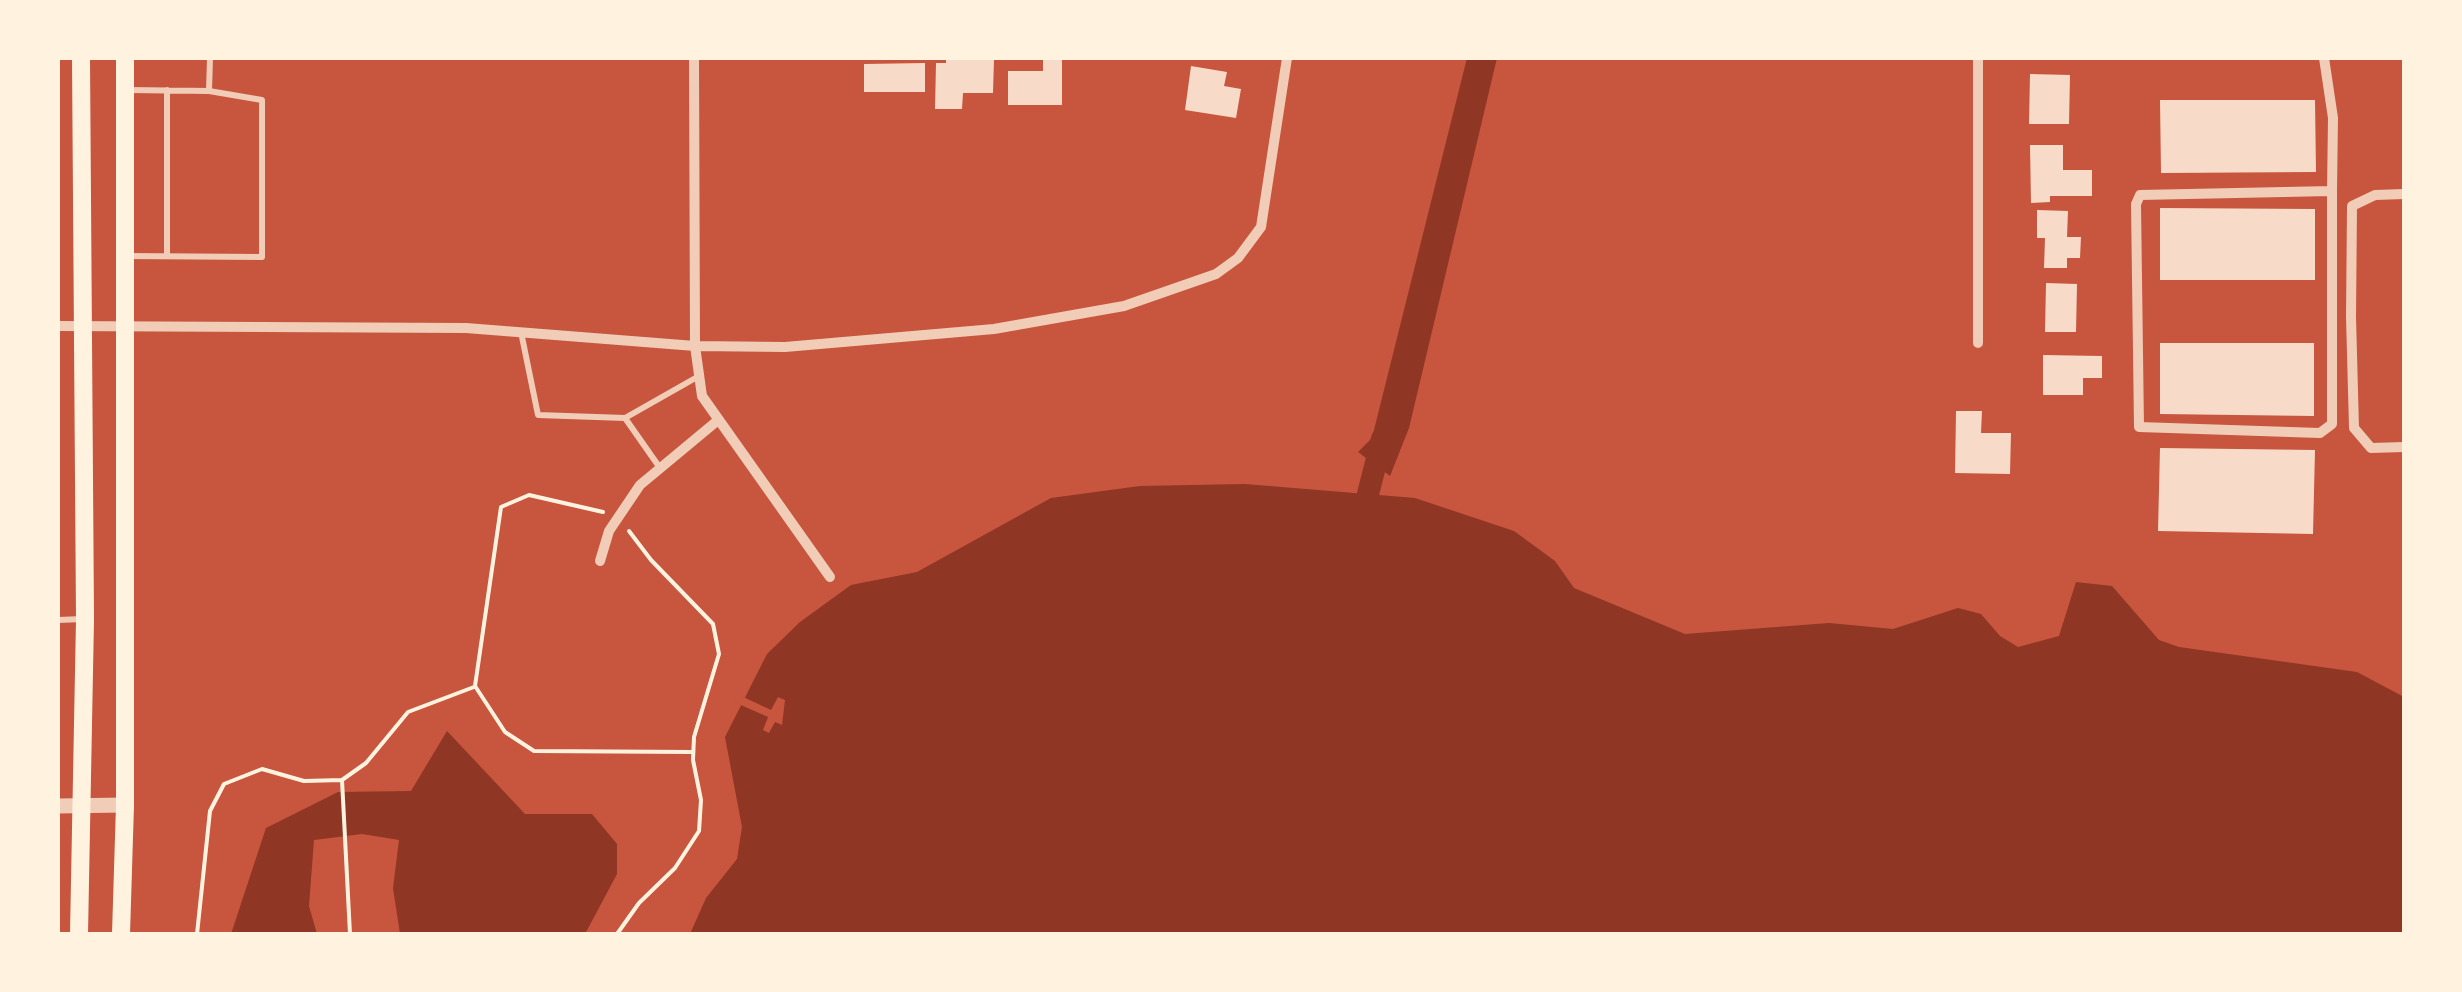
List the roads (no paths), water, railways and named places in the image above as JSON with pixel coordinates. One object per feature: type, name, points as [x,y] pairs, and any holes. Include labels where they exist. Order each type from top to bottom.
[{"type":"main road","points":[[79,934],[84,619],[79,326],[81,58]]},
{"type":"main road","points":[[121,934],[126,806],[126,58]]},
{"type":"street","points":[[694,58],[694,346],[702,396],[830,577]]},
{"type":"street","points":[[58,326],[521,331],[694,346],[832,345],[994,329],[1140,302],[1216,274],[1238,258],[1261,227],[1286,58]]},
{"type":"street","points":[[1978,58],[1978,343]]},
{"type":"street","points":[[2324,58],[2333,118],[2332,424],[2320,433],[2138,427],[2136,204],[2140,196],[2332,191]]},
{"type":"street","points":[[2404,194],[2375,196],[2352,206],[2351,317],[2354,428],[2371,448],[2404,447]]},
{"type":"street","points":[[600,561],[609,532],[629,499],[717,421]]},
{"type":"street","points":[[58,806],[126,806]]},
{"type":"lane","points":[[208,91],[210,58]]},
{"type":"lane","points":[[125,256],[262,258],[262,100],[208,91],[126,90]]},
{"type":"lane","points":[[167,90],[167,256]]},
{"type":"lane","points":[[521,331],[538,414],[625,418],[699,376]]},
{"type":"lane","points":[[625,418],[660,468]]},
{"type":"lane","points":[[58,620],[84,619]]},
{"type":"waterway","points":[[1368,494],[1382,439]]}]
